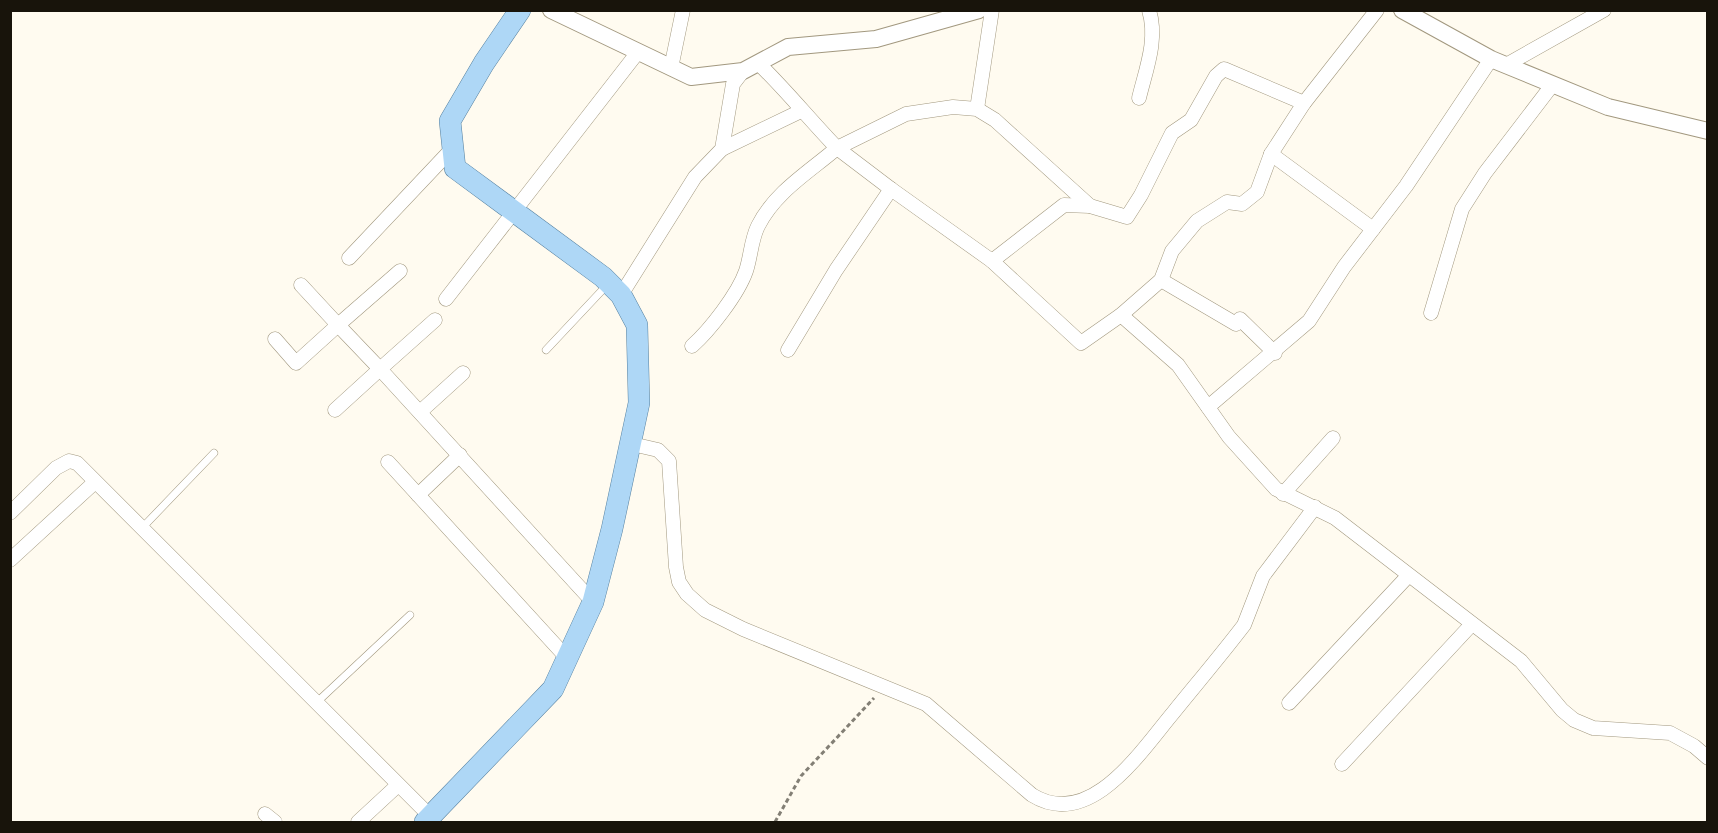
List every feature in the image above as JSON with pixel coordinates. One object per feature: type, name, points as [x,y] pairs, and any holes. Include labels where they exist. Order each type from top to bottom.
[{"type":"main road","points":[[433,820],[489,756],[553,689],[568,659],[593,602],[632,444],[639,403],[637,325],[615,289],[455,168],[451,150],[450,121],[513,13]]},
{"type":"street","points":[[551,10],[691,77],[750,67],[786,90],[801,111],[837,148],[992,261],[1081,343],[1121,315],[1161,280],[1172,251],[1197,221],[1227,202],[1242,204],[1257,192],[1271,154],[1304,103],[1377,10]]},
{"type":"street","points":[[671,68],[683,10]]},
{"type":"street","points":[[722,149],[733,84],[750,67],[788,47],[876,39],[979,10]]},
{"type":"street","points":[[977,109],[992,10]]},
{"type":"street","points":[[1139,98],[1153,43],[1153,22],[1149,10]]},
{"type":"street","points":[[1402,10],[1499,62],[1608,107],[1707,131]]},
{"type":"street","points":[[1208,407],[1275,353],[1309,321],[1344,267],[1499,62],[1604,10]]},
{"type":"street","points":[[446,299],[516,213],[638,52]]},
{"type":"street","points":[[992,261],[1064,205],[1090,206],[1127,217],[1141,195],[1172,134],[1191,120],[1216,76],[1224,69],[1304,103]]},
{"type":"street","points":[[1431,313],[1462,209],[1485,173],[1552,84]]},
{"type":"street","points":[[692,346],[701,338],[746,272],[758,226],[778,198],[837,148],[906,114],[953,106],[977,109],[995,120],[1090,206]]},
{"type":"street","points":[[615,289],[695,177],[722,149],[801,111]]},
{"type":"street","points":[[349,258],[451,150]]},
{"type":"street","points":[[1271,154],[1373,229]]},
{"type":"street","points":[[788,350],[836,270],[891,189]]},
{"type":"street","points":[[274,339],[296,363],[400,271]]},
{"type":"street","points":[[1161,280],[1238,322],[1275,353]]},
{"type":"street","points":[[301,285],[593,602]]},
{"type":"street","points":[[1121,315],[1178,365],[1229,437],[1283,494],[1335,518],[1521,661],[1562,710],[1582,724],[1599,729],[1670,733],[1694,746],[1707,758]]},
{"type":"street","points":[[335,410],[435,320]]},
{"type":"street","points":[[420,412],[463,373]]},
{"type":"street","points":[[1283,494],[1333,438]]},
{"type":"street","points":[[632,444],[658,450],[669,461],[676,567],[679,582],[696,603],[742,629],[886,687],[934,710],[1042,801],[1063,805],[1090,796],[1108,786],[1127,768],[1244,625],[1263,576],[1315,507]]},
{"type":"street","points":[[418,495],[460,455]]},
{"type":"street","points":[[10,513],[56,468],[69,461],[77,463],[433,820]]},
{"type":"street","points":[[388,462],[568,659]]},
{"type":"street","points":[[10,560],[92,479]]},
{"type":"street","points":[[1289,703],[1408,576]]},
{"type":"street","points":[[1342,765],[1472,624]]},
{"type":"street","points":[[358,822],[398,785]]},
{"type":"lane","points":[[546,350],[615,289]]},
{"type":"lane","points":[[142,528],[214,453]]},
{"type":"lane","points":[[316,703],[410,615]]},
{"type":"path","points":[[775,822],[801,776],[886,687]]}]
